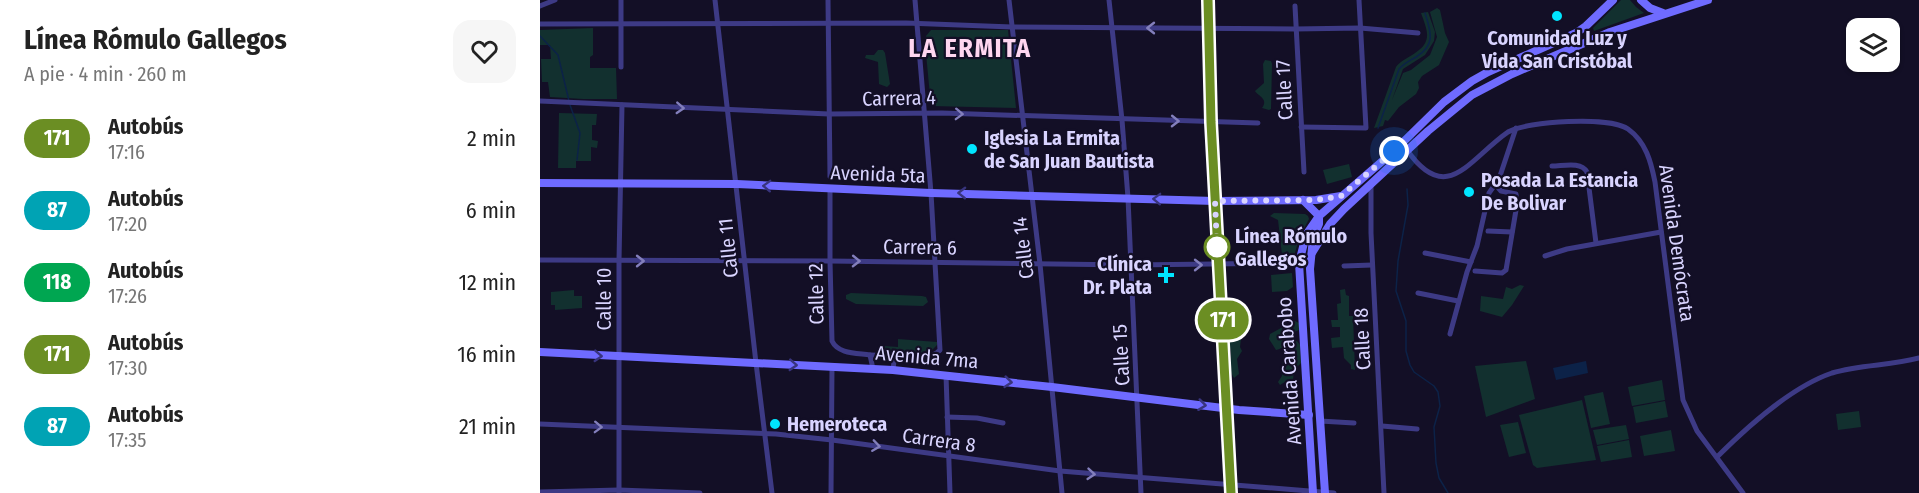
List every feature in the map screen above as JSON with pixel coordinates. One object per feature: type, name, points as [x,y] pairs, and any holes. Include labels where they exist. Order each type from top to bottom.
[{"type":"street","points":[[540,6],[555,0]]},
{"type":"street","points":[[621,0],[621,67]]},
{"type":"street","name":"Calle 11","points":[[715,0],[772,493]]},
{"type":"street","points":[[828,0],[830,177]]},
{"type":"street","points":[[915,0],[931,193],[934,263]]},
{"type":"street","name":"Calle 14","points":[[1009,0],[1040,264],[1062,493]]},
{"type":"street","name":"Calle 15","points":[[1109,0],[1128,198],[1141,493]]},
{"type":"street","points":[[1208,0],[1211,122],[1231,493]]},
{"type":"street","points":[[1301,127],[1366,128],[1359,0]]},
{"type":"street","points":[[1641,0],[1650,8],[1663,13]]},
{"type":"street","points":[[1312,253],[1330,224],[1371,184],[1456,107],[1488,85],[1610,32],[1707,0]]},
{"type":"street","name":"Avenida Carabobo","points":[[1313,492],[1299,263],[1306,235],[1319,216],[1394,151],[1444,102],[1488,72],[1576,33],[1612,1]]},
{"type":"street","points":[[1663,13],[1674,3]]},
{"type":"street","name":"Calle 17","points":[[1295,6],[1304,172]]},
{"type":"street","points":[[540,24],[718,23],[1112,28],[1360,28],[1418,33]]},
{"type":"street","name":"Carrera 4","points":[[540,101],[829,114],[925,113],[1258,123]]},
{"type":"street","name":"Calle 10","points":[[619,491],[622,105]]},
{"type":"street","name":"Avenida Demócrata","points":[[1407,150],[1423,170],[1435,177],[1448,177],[1460,172],[1500,138],[1516,128],[1540,123],[1597,122],[1627,128],[1643,146],[1649,157],[1655,182],[1683,400],[1691,420],[1743,493]]},
{"type":"street","points":[[1450,334],[1458,301],[1477,246],[1489,193],[1499,178],[1516,128]]},
{"type":"street","points":[[1551,166],[1581,165],[1585,168],[1596,243]]},
{"type":"street","name":"Avenida 5ta","points":[[540,183],[736,184],[931,193],[1031,194],[1215,201],[1303,200],[1341,196]]},
{"type":"street","name":"Calle 18","points":[[1371,184],[1372,265],[1384,493]]},
{"type":"street","points":[[1475,271],[1502,273],[1506,270],[1517,204],[1516,194],[1501,191],[1496,184]]},
{"type":"street","name":"Calle 12","points":[[830,189],[832,341],[841,351],[870,355],[928,357],[936,354],[940,350],[934,263]]},
{"type":"street","points":[[1303,200],[1319,216]]},
{"type":"street","name":"Avenida Carabobo","points":[[1319,216],[1319,224],[1313,238],[1310,269],[1325,493]]},
{"type":"street","points":[[1488,231],[1512,232]]},
{"type":"street","points":[[1545,256],[1596,243],[1661,232]]},
{"type":"street","points":[[1425,253],[1471,262]]},
{"type":"street","name":"Carrera 6","points":[[540,260],[830,261],[1132,266],[1299,263]]},
{"type":"street","points":[[1344,266],[1372,265]]},
{"type":"street","points":[[1419,293],[1458,301]]},
{"type":"street","name":"Avenida 7ma","points":[[540,352],[893,370],[1226,409],[1309,415]]},
{"type":"street","points":[[870,355],[873,369]]},
{"type":"street","points":[[893,370],[894,361],[899,356]]},
{"type":"street","points":[[1717,457],[1737,437],[1808,384],[1831,373],[1919,358]]},
{"type":"street","points":[[831,493],[832,367]]},
{"type":"street","points":[[946,375],[950,493]]},
{"type":"street","points":[[1309,415],[1319,406]]},
{"type":"street","points":[[947,417],[977,418],[1003,423]]},
{"type":"street","points":[[1320,421],[1354,423]]},
{"type":"street","name":"Carrera 8","points":[[540,424],[765,434],[832,440],[1060,471],[1334,493]]},
{"type":"street","points":[[1382,426],[1417,429]]},
{"type":"street","points":[[540,492],[700,493]]},
{"type":"green space","points":[[1621,0],[1630,0],[1644,13],[1594,31],[1593,28]]},
{"type":"green space","points":[[1437,8],[1440,10],[1449,42],[1439,65],[1422,76],[1418,82],[1419,88],[1416,94],[1399,107],[1388,121],[1385,120],[1383,126],[1374,128],[1396,67],[1418,51],[1425,42],[1427,31],[1421,13],[1428,12],[1435,32],[1434,41],[1425,55],[1403,69],[1392,100],[1403,73],[1411,70],[1430,55],[1437,37],[1430,12]]},
{"type":"green space","points":[[593,28],[593,55],[590,57],[590,68],[616,68],[617,99],[550,97],[548,82],[542,82],[541,59],[551,59],[550,45],[540,45],[540,30]]},
{"type":"green space","points":[[931,30],[1008,30],[1016,108],[931,106],[925,43],[926,36]]},
{"type":"green space","points":[[878,50],[883,50],[885,53],[890,84],[887,87],[879,84],[878,62],[865,58],[866,55],[874,55]]},
{"type":"green space","points":[[1265,60],[1271,61],[1272,64],[1271,109],[1269,110],[1262,108],[1264,100],[1255,91],[1264,83],[1263,64]]},
{"type":"green space","points":[[559,113],[597,114],[596,125],[592,125],[592,140],[598,141],[597,148],[591,147],[591,161],[576,161],[576,168],[558,168]]},
{"type":"green space","points":[[1349,164],[1352,177],[1327,184],[1323,170]]},
{"type":"green space","points":[[1274,213],[1308,216],[1309,219],[1300,236],[1293,259],[1278,259],[1282,255],[1278,220],[1270,216]]},
{"type":"green space","points":[[1292,273],[1293,287],[1287,291],[1272,292],[1271,275]]},
{"type":"green space","points":[[1520,285],[1524,286],[1502,317],[1480,311],[1481,296],[1503,299],[1506,287],[1512,289]]},
{"type":"green space","points":[[1345,289],[1346,295],[1349,296],[1349,316],[1353,316],[1355,370],[1351,369],[1351,365],[1344,358],[1343,347],[1332,348],[1331,338],[1340,337],[1340,327],[1332,327],[1331,320],[1338,320],[1337,304],[1341,303],[1340,290]]},
{"type":"green space","points":[[574,290],[574,296],[582,296],[582,308],[555,310],[555,305],[551,305],[551,292]]},
{"type":"green space","points":[[851,293],[922,296],[926,297],[928,302],[923,306],[856,304],[846,299],[846,295]]},
{"type":"green space","points":[[1295,321],[1299,323],[1299,330],[1292,333],[1286,344],[1276,350],[1269,339],[1270,334],[1281,328],[1287,328]]},
{"type":"green space","points":[[1236,336],[1241,339],[1242,351],[1237,359],[1239,374],[1234,378],[1230,371],[1229,342],[1232,337]]},
{"type":"green space","points":[[898,339],[937,342],[937,345],[926,353],[884,351],[884,346],[898,347]]},
{"type":"green space","points":[[1297,341],[1300,345],[1301,363],[1294,370],[1293,380],[1280,385],[1278,382],[1282,376],[1284,358],[1293,342]]},
{"type":"green space","points":[[1526,361],[1535,399],[1486,417],[1475,366]]},
{"type":"green space","points":[[1662,380],[1665,400],[1632,406],[1628,387]]},
{"type":"green space","points":[[1603,392],[1610,424],[1591,428],[1584,396]]},
{"type":"green space","points":[[1582,400],[1596,460],[1537,468],[1533,465],[1519,415]]},
{"type":"green space","points":[[1665,401],[1668,417],[1636,423],[1633,407]]},
{"type":"green space","points":[[1859,411],[1861,427],[1838,430],[1836,414]]},
{"type":"green space","points":[[1518,422],[1526,453],[1509,457],[1500,425]]},
{"type":"green space","points":[[1626,425],[1629,439],[1597,445],[1593,430]]},
{"type":"green space","points":[[1671,430],[1675,451],[1644,456],[1640,436]]},
{"type":"green space","points":[[1629,440],[1632,457],[1601,462],[1597,446]]},
{"type":"water","points":[[1586,361],[1588,373],[1556,380],[1553,368]]},
{"type":"waterway","points":[[1378,128],[1399,69],[1427,48],[1430,32],[1425,13]]},
{"type":"waterway","points":[[540,36],[558,55],[569,101]]},
{"type":"waterway","points":[[570,105],[580,133],[577,160]]},
{"type":"waterway","points":[[1407,189],[1408,205],[1398,261],[1396,291],[1406,321],[1406,351],[1410,365],[1414,372],[1434,386],[1438,392],[1440,406],[1434,427],[1436,463],[1439,478],[1448,493]]},
{"type":"bus line","name":"171","points":[[1208,0],[1211,122],[1231,493]]},
{"type":"place","name":"Comunidad Luz y Vida San Cristóbal","points":[[1557,16]]},
{"type":"place","name":"Iglesia La Ermita de San Juan Bautista","points":[[972,149]]},
{"type":"place","name":"Posada La Estancia De Bolivar","points":[[1469,192]]},
{"type":"place","name":"Línea Rómulo Gallegos","points":[[1217,247]]},
{"type":"place","name":"Clínica Dr. Plata","points":[[1166,275]]},
{"type":"place","name":"Hemeroteca","points":[[775,424]]},
{"type":"district","name":"LA ERMITA","points":[[970,48]]},
{"type":"route","points":[[1217,247],[1215,201],[1316,200],[1341,196],[1394,151]]}]
